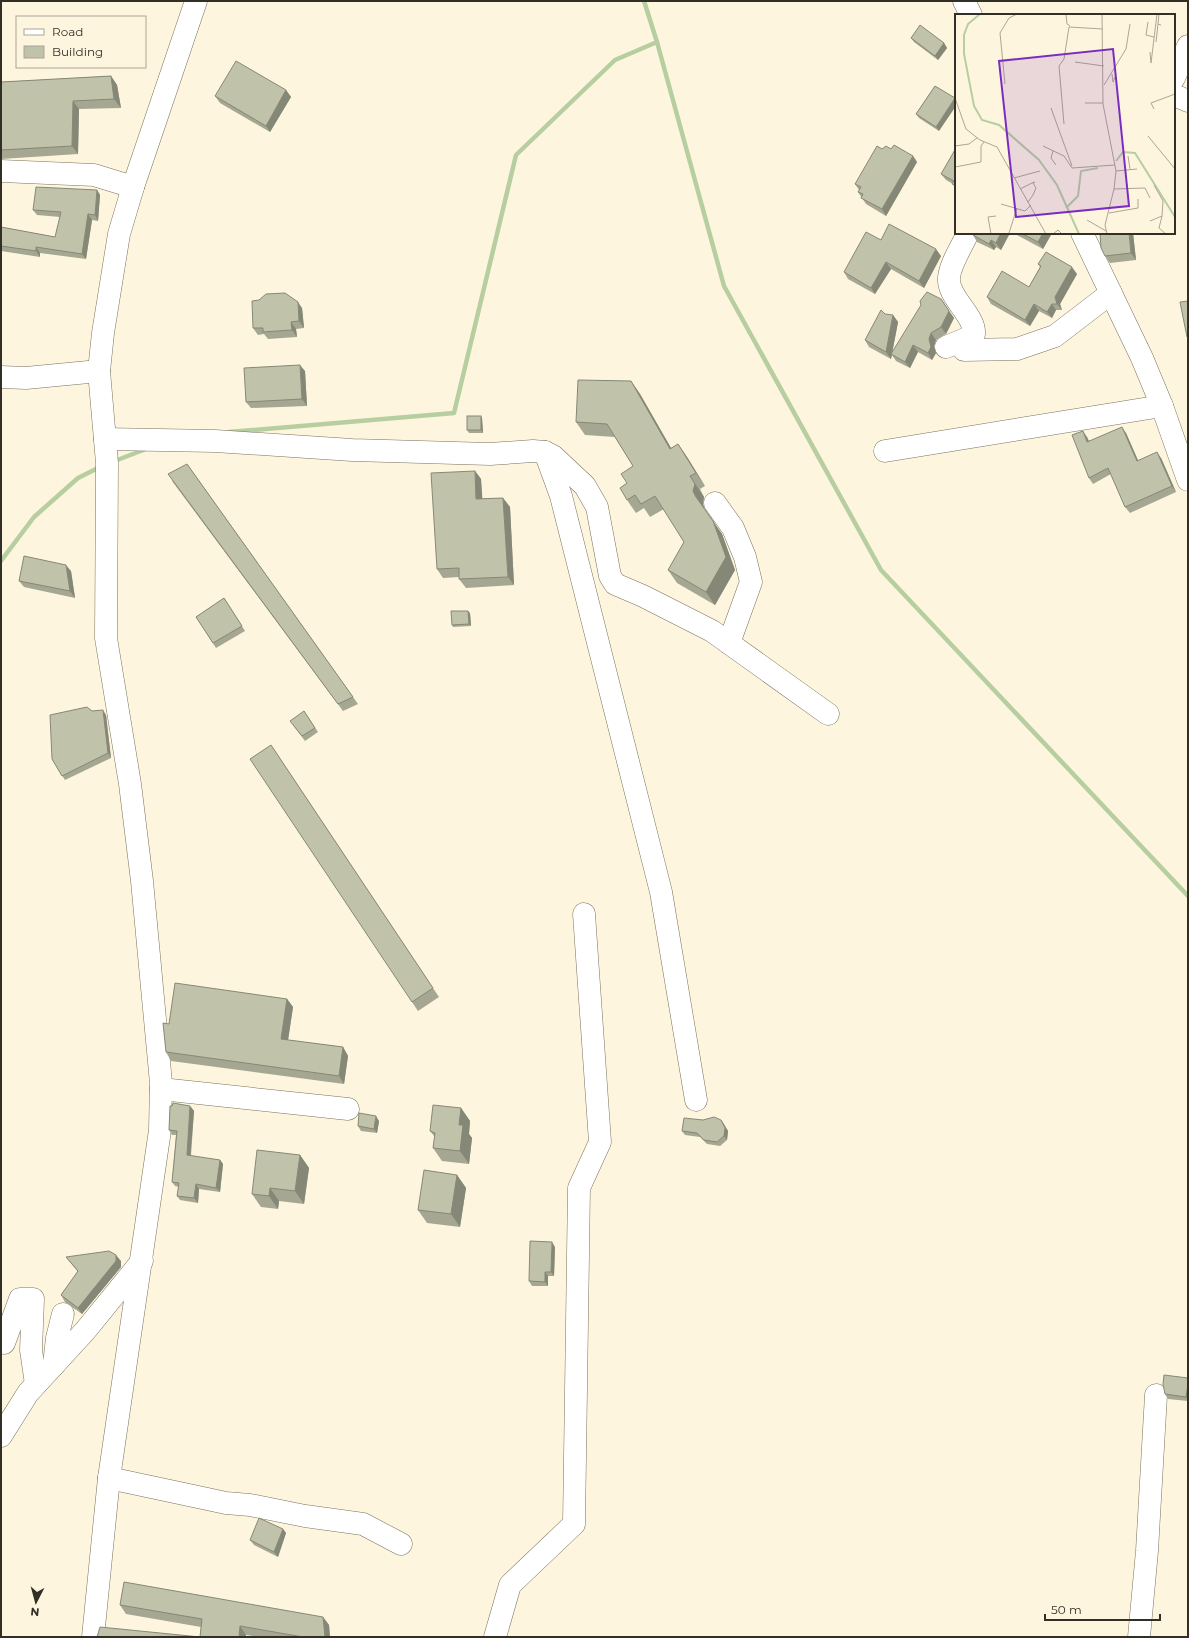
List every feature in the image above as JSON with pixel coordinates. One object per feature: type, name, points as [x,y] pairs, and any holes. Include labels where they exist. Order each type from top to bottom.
[{"type":"street","points":[[93,1637],[109,1478],[160,1130],[161,1088],[142,873],[130,784],[106,638],[106,444],[99,371],[103,333],[118,242],[133,187],[196,1]]},
{"type":"street","points":[[964,1],[970,14]]},
{"type":"street","points":[[1175,76],[1188,46]]},
{"type":"street","points":[[1175,95],[1188,101]]},
{"type":"street","points":[[1,171],[94,175],[133,187]]},
{"type":"street","points":[[968,234],[949,279],[950,289],[972,325],[974,334],[955,349],[1017,349],[1055,336],[1112,293]]},
{"type":"street","points":[[1082,234],[1112,293],[1162,406],[1188,480]]},
{"type":"street","points":[[1,377],[26,378],[99,371]]},
{"type":"street","points":[[885,451],[1162,406]]},
{"type":"street","points":[[106,444],[215,441],[352,450],[490,454],[533,451],[545,452],[553,456],[585,486],[597,507],[610,576],[614,584],[643,596],[712,631],[828,714]]},
{"type":"street","points":[[545,452],[561,496],[661,892],[696,1100]]},
{"type":"street","points":[[715,503],[733,528],[745,556],[751,582],[729,643]]},
{"type":"street","points":[[495,1637],[510,1584],[574,1524],[579,1188],[600,1142],[584,914]]},
{"type":"street","points":[[161,1088],[348,1109]]},
{"type":"street","points":[[1,1436],[28,1393],[85,1331],[142,1261]]},
{"type":"street","points":[[4,1342],[20,1299],[33,1299],[31,1350],[36,1384]]},
{"type":"street","points":[[54,1365],[57,1338],[63,1314]]},
{"type":"street","points":[[1139,1637],[1147,1551],[1156,1395]]},
{"type":"street","points":[[109,1478],[226,1504],[250,1505],[305,1516],[363,1524],[401,1544]]},
{"type":"building","points":[[920,25],[944,43],[935,56],[911,38]]},
{"type":"building","points":[[236,61],[286,90],[266,126],[215,96]]},
{"type":"building","points":[[111,76],[114,99],[73,101],[72,146],[1,150],[1,82]]},
{"type":"building","points":[[935,86],[955,98],[936,127],[916,114]]},
{"type":"building","points":[[894,145],[913,156],[882,209],[861,198],[863,194],[858,192],[861,187],[855,184],[877,146],[882,149],[886,146],[891,149]]},
{"type":"building","points":[[955,150],[955,186],[952,184],[954,181],[941,174]]},
{"type":"building","points":[[36,187],[97,190],[95,215],[88,214],[82,254],[36,247],[36,251],[1,246],[1,227],[55,237],[61,212],[33,210]]},
{"type":"building","points":[[889,224],[936,249],[919,281],[886,262],[871,288],[844,272],[866,232],[881,240]]},
{"type":"building","points":[[1000,234],[996,243],[991,240],[989,244],[973,235]]},
{"type":"building","points":[[1023,234],[1042,234],[1038,242]]},
{"type":"building","points":[[1100,234],[1129,234],[1131,253],[1105,256],[1101,248]]},
{"type":"building","points":[[1046,252],[1072,267],[1055,297],[1057,304],[1052,304],[1047,312],[1034,304],[1025,320],[987,297],[1002,271],[1029,287],[1041,266],[1038,264]]},
{"type":"building","points":[[927,292],[941,299],[949,311],[941,327],[931,333],[929,339],[931,347],[928,353],[913,345],[905,362],[891,354],[921,305],[920,301]]},
{"type":"building","points":[[285,293],[298,302],[299,321],[291,322],[292,330],[263,332],[263,328],[253,328],[252,301],[259,300],[266,294]]},
{"type":"building","points":[[1188,301],[1188,337],[1187,337],[1180,302]]},
{"type":"building","points":[[881,310],[885,314],[893,315],[886,352],[865,340]]},
{"type":"building","points":[[300,365],[302,399],[246,402],[244,368]]},
{"type":"building","points":[[578,380],[631,381],[670,449],[678,444],[696,473],[690,476],[695,484],[693,491],[713,521],[726,557],[706,592],[668,570],[684,542],[655,496],[641,504],[635,495],[627,500],[620,488],[627,483],[621,474],[633,466],[607,424],[576,422]]},
{"type":"building","points":[[467,416],[481,416],[481,430],[467,430]]},
{"type":"building","points":[[1122,427],[1137,461],[1157,452],[1172,486],[1125,507],[1108,468],[1089,478],[1072,435],[1083,431],[1087,442]]},
{"type":"building","points":[[187,464],[353,697],[338,704],[168,474]]},
{"type":"building","points":[[475,471],[476,499],[503,498],[508,577],[459,579],[459,568],[437,569],[431,473]]},
{"type":"building","points":[[24,556],[66,565],[70,591],[19,581]]},
{"type":"building","points":[[224,598],[242,626],[213,643],[196,617]]},
{"type":"building","points":[[451,611],[468,611],[469,624],[452,625]]},
{"type":"building","points":[[87,707],[92,711],[103,710],[108,753],[62,776],[52,759],[50,715]]},
{"type":"building","points":[[304,711],[315,728],[302,736],[290,721]]},
{"type":"building","points":[[271,745],[433,988],[412,1002],[250,759]]},
{"type":"building","points":[[175,983],[287,999],[281,1039],[343,1047],[339,1076],[166,1052],[163,1023],[169,1024]]},
{"type":"building","points":[[173,1103],[190,1106],[187,1155],[220,1160],[216,1188],[196,1184],[194,1198],[177,1196],[179,1183],[172,1182],[177,1131],[169,1130],[170,1106],[172,1106]]},
{"type":"building","points":[[433,1105],[461,1108],[459,1125],[463,1125],[460,1151],[433,1148],[435,1133],[430,1131]]},
{"type":"building","points":[[359,1113],[376,1116],[374,1129],[358,1126]]},
{"type":"building","points":[[714,1117],[721,1120],[725,1128],[724,1136],[717,1142],[704,1140],[697,1133],[682,1131],[684,1118],[703,1120]]},
{"type":"building","points":[[257,1150],[300,1155],[295,1191],[270,1188],[269,1196],[252,1194]]},
{"type":"building","points":[[424,1170],[457,1175],[451,1214],[418,1210]]},
{"type":"building","points":[[530,1241],[552,1242],[551,1272],[545,1272],[545,1282],[529,1281]]},
{"type":"building","points":[[109,1251],[116,1255],[116,1261],[78,1308],[61,1295],[78,1271],[66,1257]]},
{"type":"building","points":[[1164,1375],[1188,1378],[1186,1397],[1165,1394],[1163,1384]]},
{"type":"building","points":[[259,1518],[283,1529],[274,1552],[250,1540]]},
{"type":"building","points":[[124,1582],[323,1617],[325,1637],[303,1637],[240,1626],[239,1637],[200,1637],[202,1619],[120,1605]]},
{"type":"building","points":[[100,1627],[200,1637],[97,1637]]},
{"type":"waterway","points":[[644,1],[657,42],[724,286],[881,570],[1188,896]]},
{"type":"waterway","points":[[229,432],[454,413],[516,155],[615,60],[657,42]]},
{"type":"waterway","points":[[112,462],[146,449]]},
{"type":"waterway","points":[[1,561],[34,517],[78,478],[100,467]]}]
